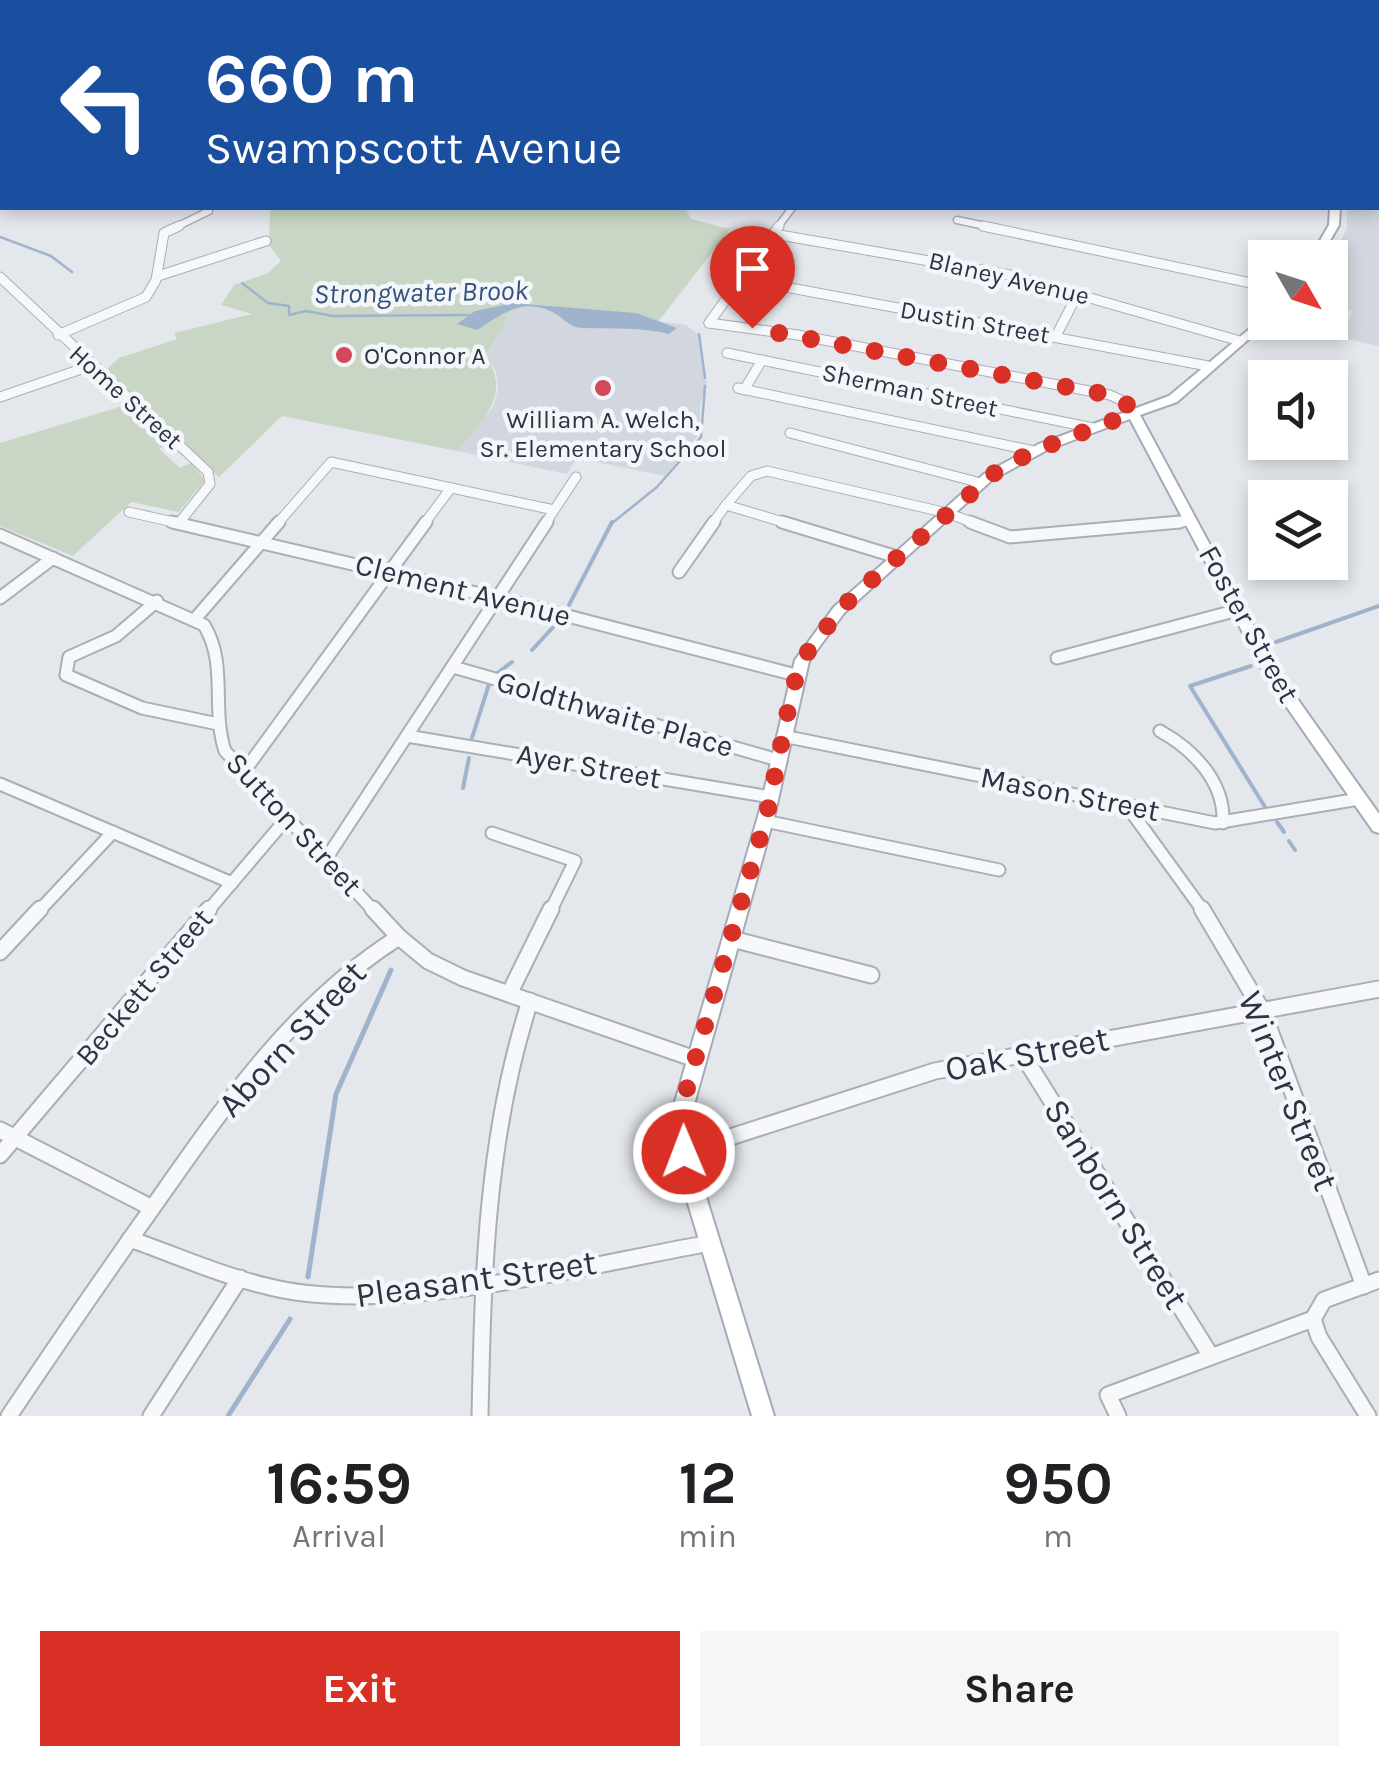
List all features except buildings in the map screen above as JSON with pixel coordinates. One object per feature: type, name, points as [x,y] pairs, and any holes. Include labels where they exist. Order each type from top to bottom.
[{"type":"main road","points":[[1326,240],[1334,225],[1335,210]]},
{"type":"main road","points":[[1152,448],[1151,424],[1208,366],[1248,333]]},
{"type":"main road","points":[[1133,413],[1208,366]]},
{"type":"main road","points":[[763,1416],[684,1152],[680,1118],[765,822],[796,675],[810,647],[832,618],[981,483],[1034,451],[1173,400]]},
{"type":"main road","name":"Foster Street","points":[[1133,413],[1273,676],[1379,827]]},
{"type":"street","points":[[787,210],[709,323],[798,335],[1110,395],[1125,402],[1133,413]]},
{"type":"street","points":[[58,335],[139,301],[152,290],[158,276],[164,233],[208,212]]},
{"type":"street","points":[[956,220],[1248,282]]},
{"type":"street","name":"Blaney Avenue","points":[[774,234],[876,248],[1078,293],[1240,340]]},
{"type":"street","points":[[158,276],[266,241]]},
{"type":"street","name":"Home Street","points":[[0,277],[90,366],[210,474],[210,484],[179,523]]},
{"type":"street","name":"Dustin Street","points":[[743,279],[1208,366]]},
{"type":"street","points":[[1056,336],[1078,293]]},
{"type":"street","name":"Sherman Street","points":[[727,353],[1093,428]]},
{"type":"street","points":[[762,360],[741,389],[1034,451]]},
{"type":"street","points":[[0,397],[90,366]]},
{"type":"street","points":[[790,432],[981,483]]},
{"type":"street","points":[[0,535],[195,619],[331,462],[554,510]]},
{"type":"street","points":[[679,572],[751,476],[767,471],[946,512],[1010,537],[1191,521]]},
{"type":"street","points":[[326,859],[576,477]]},
{"type":"street","points":[[243,773],[451,488]]},
{"type":"street","points":[[726,505],[897,557]]},
{"type":"street","name":"Clement Avenue","points":[[129,512],[498,598],[796,675]]},
{"type":"street","points":[[0,598],[52,558]]},
{"type":"street","points":[[156,601],[116,636],[69,657],[64,666],[66,675],[130,704],[218,724]]},
{"type":"street","points":[[1058,658],[1238,610]]},
{"type":"street","name":"Sutton Street","points":[[195,619],[210,632],[215,647],[218,724],[225,751],[399,937]]},
{"type":"street","name":"Goldthwaite Place","points":[[453,667],[778,760]]},
{"type":"street","points":[[1160,731],[1190,750],[1204,770],[1226,810],[1223,823]]},
{"type":"street","name":"Ayer Street","points":[[407,736],[771,797]]},
{"type":"street","name":"Mason Street","points":[[782,736],[1223,823],[1359,800]]},
{"type":"street","points":[[0,784],[232,883]]},
{"type":"street","name":"Winter Street","points":[[1128,806],[1214,925],[1263,1012],[1371,1283]]},
{"type":"street","name":"Beckett Street","points":[[0,1155],[7,1134],[287,818]]},
{"type":"street","points":[[765,822],[999,870]]},
{"type":"street","points":[[0,952],[114,832]]},
{"type":"street","points":[[492,833],[574,861],[509,994]]},
{"type":"street","points":[[399,937],[441,969],[695,1058]]},
{"type":"street","name":"Aborn Street","points":[[10,1416],[130,1239],[256,1068],[334,985],[399,937]]},
{"type":"street","points":[[732,940],[871,975]]},
{"type":"street","name":"Oak Street","points":[[684,1152],[872,1089],[1021,1052],[1263,1012],[1379,988]]},
{"type":"street","points":[[480,1416],[483,1284],[497,1124],[530,1001]]},
{"type":"street","name":"Sanborn Street","points":[[1021,1052],[1210,1356]]},
{"type":"street","points":[[7,1134],[152,1208]]},
{"type":"street","name":"Pleasant Street","points":[[130,1239],[240,1278],[322,1297],[376,1296],[483,1284],[710,1243]]},
{"type":"street","points":[[151,1416],[240,1278]]},
{"type":"street","points":[[1118,1416],[1108,1394],[1313,1319],[1324,1300],[1371,1283]]},
{"type":"street","points":[[1313,1319],[1319,1337],[1368,1416]]},
{"type":"shaded area","points":[[1347,210],[1379,210],[1379,346],[1348,339],[1352,311],[1348,309],[1348,240],[1341,240],[1347,228]]},
{"type":"shaded area","name":"William A. Welch, Sr. Elementary School","points":[[517,301],[686,325],[699,335],[707,387],[700,405],[700,433],[665,476],[577,458],[567,474],[457,451],[493,407],[498,389],[496,371],[486,356]]},
{"type":"green space","points":[[270,210],[686,210],[691,219],[730,229],[658,322],[517,301],[486,356],[496,384],[491,407],[457,451],[282,416],[219,477],[105,371],[119,358],[177,339],[174,333],[252,314],[221,305],[234,285],[268,273],[281,261],[269,245]]},
{"type":"green space","points":[[126,405],[169,443],[159,449],[180,468],[191,463],[205,480],[179,512],[131,502],[73,556],[0,526],[0,443]]},
{"type":"water","points":[[513,303],[636,313],[677,328],[669,334],[579,328],[533,306],[513,309],[477,330],[457,324],[475,311]]},
{"type":"waterway","name":"Strongwater Brook","points":[[0,237],[51,256],[72,272]]},
{"type":"waterway","name":"Strongwater Brook","points":[[242,283],[268,303],[289,306],[289,315],[306,311],[333,316],[470,315]]},
{"type":"waterway","name":"Strongwater Brook","points":[[699,334],[705,378]]},
{"type":"waterway","name":"Strongwater Brook","points":[[611,524],[657,487],[701,437],[705,386]]},
{"type":"waterway","name":"Strongwater Brook","points":[[569,605],[612,522]]},
{"type":"waterway","points":[[1276,642],[1379,606]]},
{"type":"waterway","name":"Strongwater Brook","points":[[532,650],[557,623]]},
{"type":"waterway","name":"Strongwater Brook","points":[[496,674],[512,662]]},
{"type":"waterway","points":[[1251,666],[1190,686],[1265,807]]},
{"type":"waterway","name":"Strongwater Brook","points":[[472,738],[490,681]]},
{"type":"waterway","name":"Strongwater Brook","points":[[463,788],[469,758]]},
{"type":"waterway","points":[[1277,822],[1284,832]]},
{"type":"waterway","points":[[1289,841],[1295,850]]},
{"type":"waterway","name":"Strongwater Brook","points":[[308,1277],[336,1094],[391,970]]},
{"type":"waterway","name":"Strongwater Brook","points":[[228,1416],[290,1319]]},
{"type":"place","name":"O'Connor A","points":[[344,355]]},
{"type":"place","name":"William A. Welch, Sr. Elementary School","points":[[603,388]]},
{"type":"route","points":[[684,1152],[680,1118],[688,1084],[767,814],[793,686],[802,660],[852,597],[998,470],[1034,451],[1133,413],[1125,402],[1110,395],[752,328]]}]
